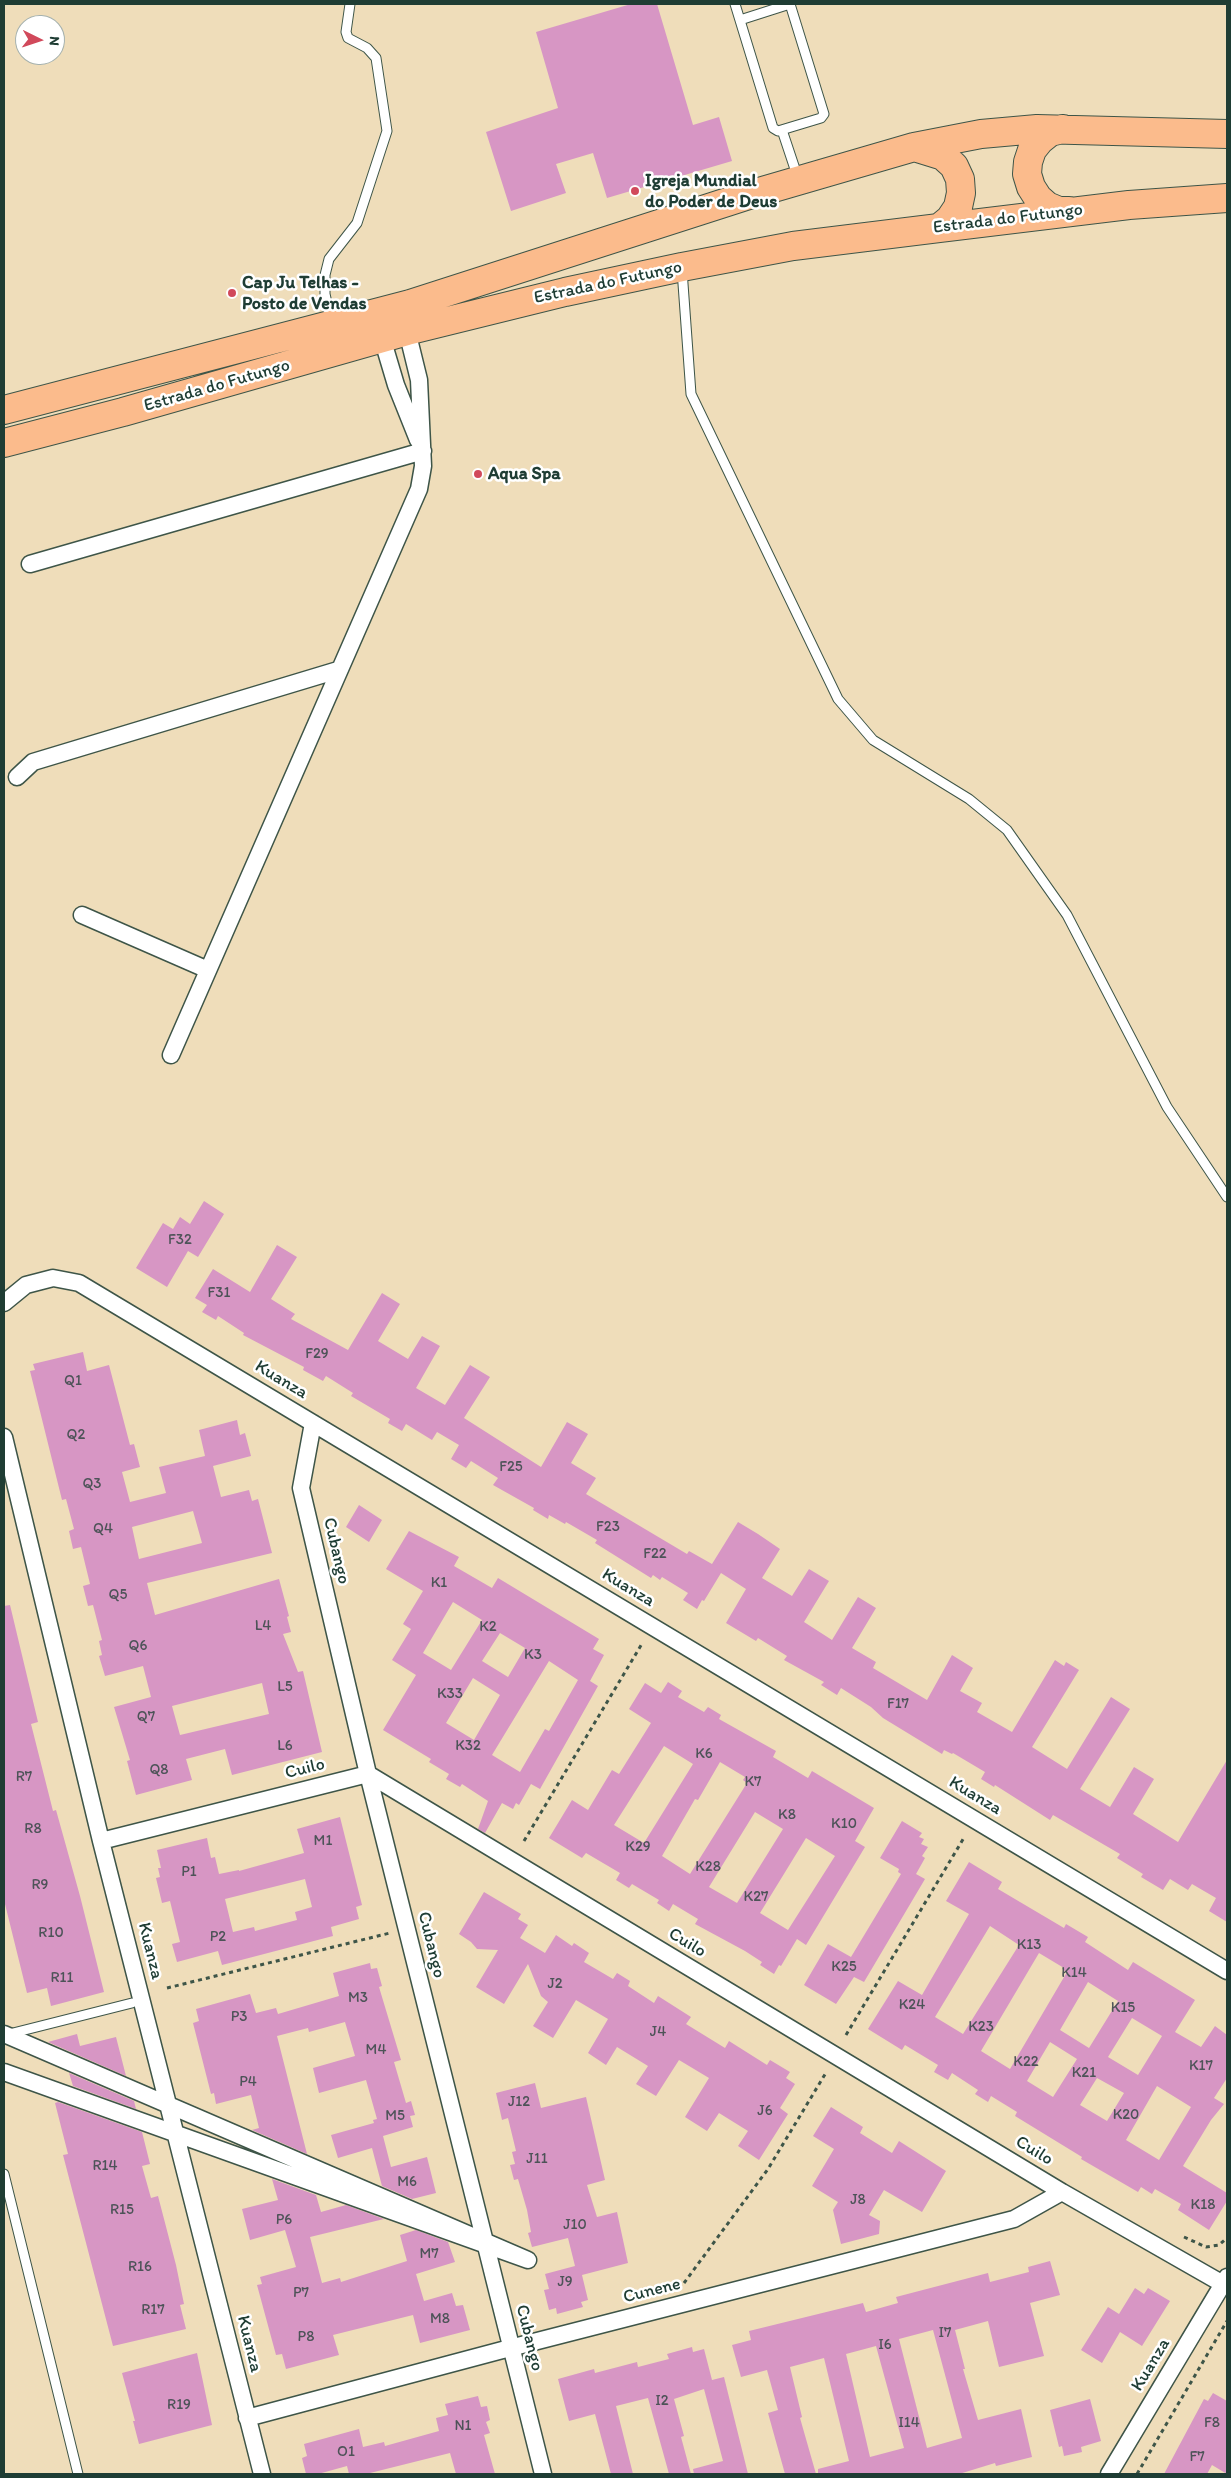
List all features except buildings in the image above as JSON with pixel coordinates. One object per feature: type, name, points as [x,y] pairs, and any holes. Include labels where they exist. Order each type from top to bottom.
[{"type":"highway","points":[[914,147],[981,134],[1064,128],[1227,134]]},
{"type":"highway","points":[[1064,128],[1050,132],[1040,140],[1032,150],[1027,174],[1031,187],[1038,198],[1047,206],[1058,210],[1073,211]]},
{"type":"highway","name":"Estrada do Futungo","points":[[4,410],[419,301],[749,195],[914,147]]},
{"type":"highway","points":[[914,147],[930,150],[943,156],[954,166],[960,179],[962,192],[958,207],[950,219],[939,228]]},
{"type":"highway","name":"Estrada do Futungo","points":[[4,443],[124,412],[395,335],[565,292],[682,267],[793,246],[1073,211],[1227,198]]},
{"type":"street","points":[[395,335],[396,385],[423,451]]},
{"type":"street","points":[[170,1055],[423,477],[419,380],[395,335]]},
{"type":"street","points":[[30,564],[423,451]]},
{"type":"street","points":[[17,777],[33,762],[338,670]]},
{"type":"street","points":[[82,915],[208,970]]},
{"type":"street","name":"Kuanza","points":[[4,1303],[26,1285],[53,1278],[79,1282],[1227,1971]]},
{"type":"street","name":"Cubango","points":[[313,1423],[301,1488],[368,1774],[543,2474]]},
{"type":"street","name":"Kuanza","points":[[4,1437],[101,1841],[262,2474]]},
{"type":"street","name":"Cuilo","points":[[101,1841],[368,1774],[1062,2192],[1225,2281]]},
{"type":"street","points":[[4,2035],[528,2260],[4,2072]]},
{"type":"street","name":"Cunene","points":[[248,2418],[510,2348],[1014,2219],[1062,2192]]},
{"type":"street","name":"Kuanza","points":[[1109,2474],[1225,2281]]},
{"type":"lane","points":[[332,324],[325,294],[325,275],[329,259],[357,223],[387,131],[376,58],[367,48],[348,38],[346,32],[350,4]]},
{"type":"lane","points":[[735,4],[773,128],[778,131],[822,118],[824,114],[790,4],[740,20]]},
{"type":"lane","points":[[782,130],[799,180]]},
{"type":"lane","points":[[682,267],[691,394],[838,699],[873,740],[969,799],[1007,830],[1066,915],[1167,1107],[1227,1197]]},
{"type":"lane","points":[[4,2035],[132,2002]]},
{"type":"lane","points":[[4,2174],[78,2474]]},
{"type":"path","points":[[524,1841],[644,1642]]},
{"type":"path","points":[[846,2035],[965,1836]]},
{"type":"path","points":[[167,1988],[390,1933]]},
{"type":"path","points":[[684,2283],[768,2169],[827,2071]]},
{"type":"path","points":[[1184,2237],[1206,2247],[1219,2245],[1227,2238]]},
{"type":"path","points":[[1137,2474],[1227,2320]]},
{"type":"place","name":"Igreja Mundial do Poder de Deus","points":[[635,191]]},
{"type":"place","name":"Cap Ju Telhas - Posto de Vendas","points":[[232,293]]},
{"type":"place","name":"Aqua Spa","points":[[478,474]]}]
